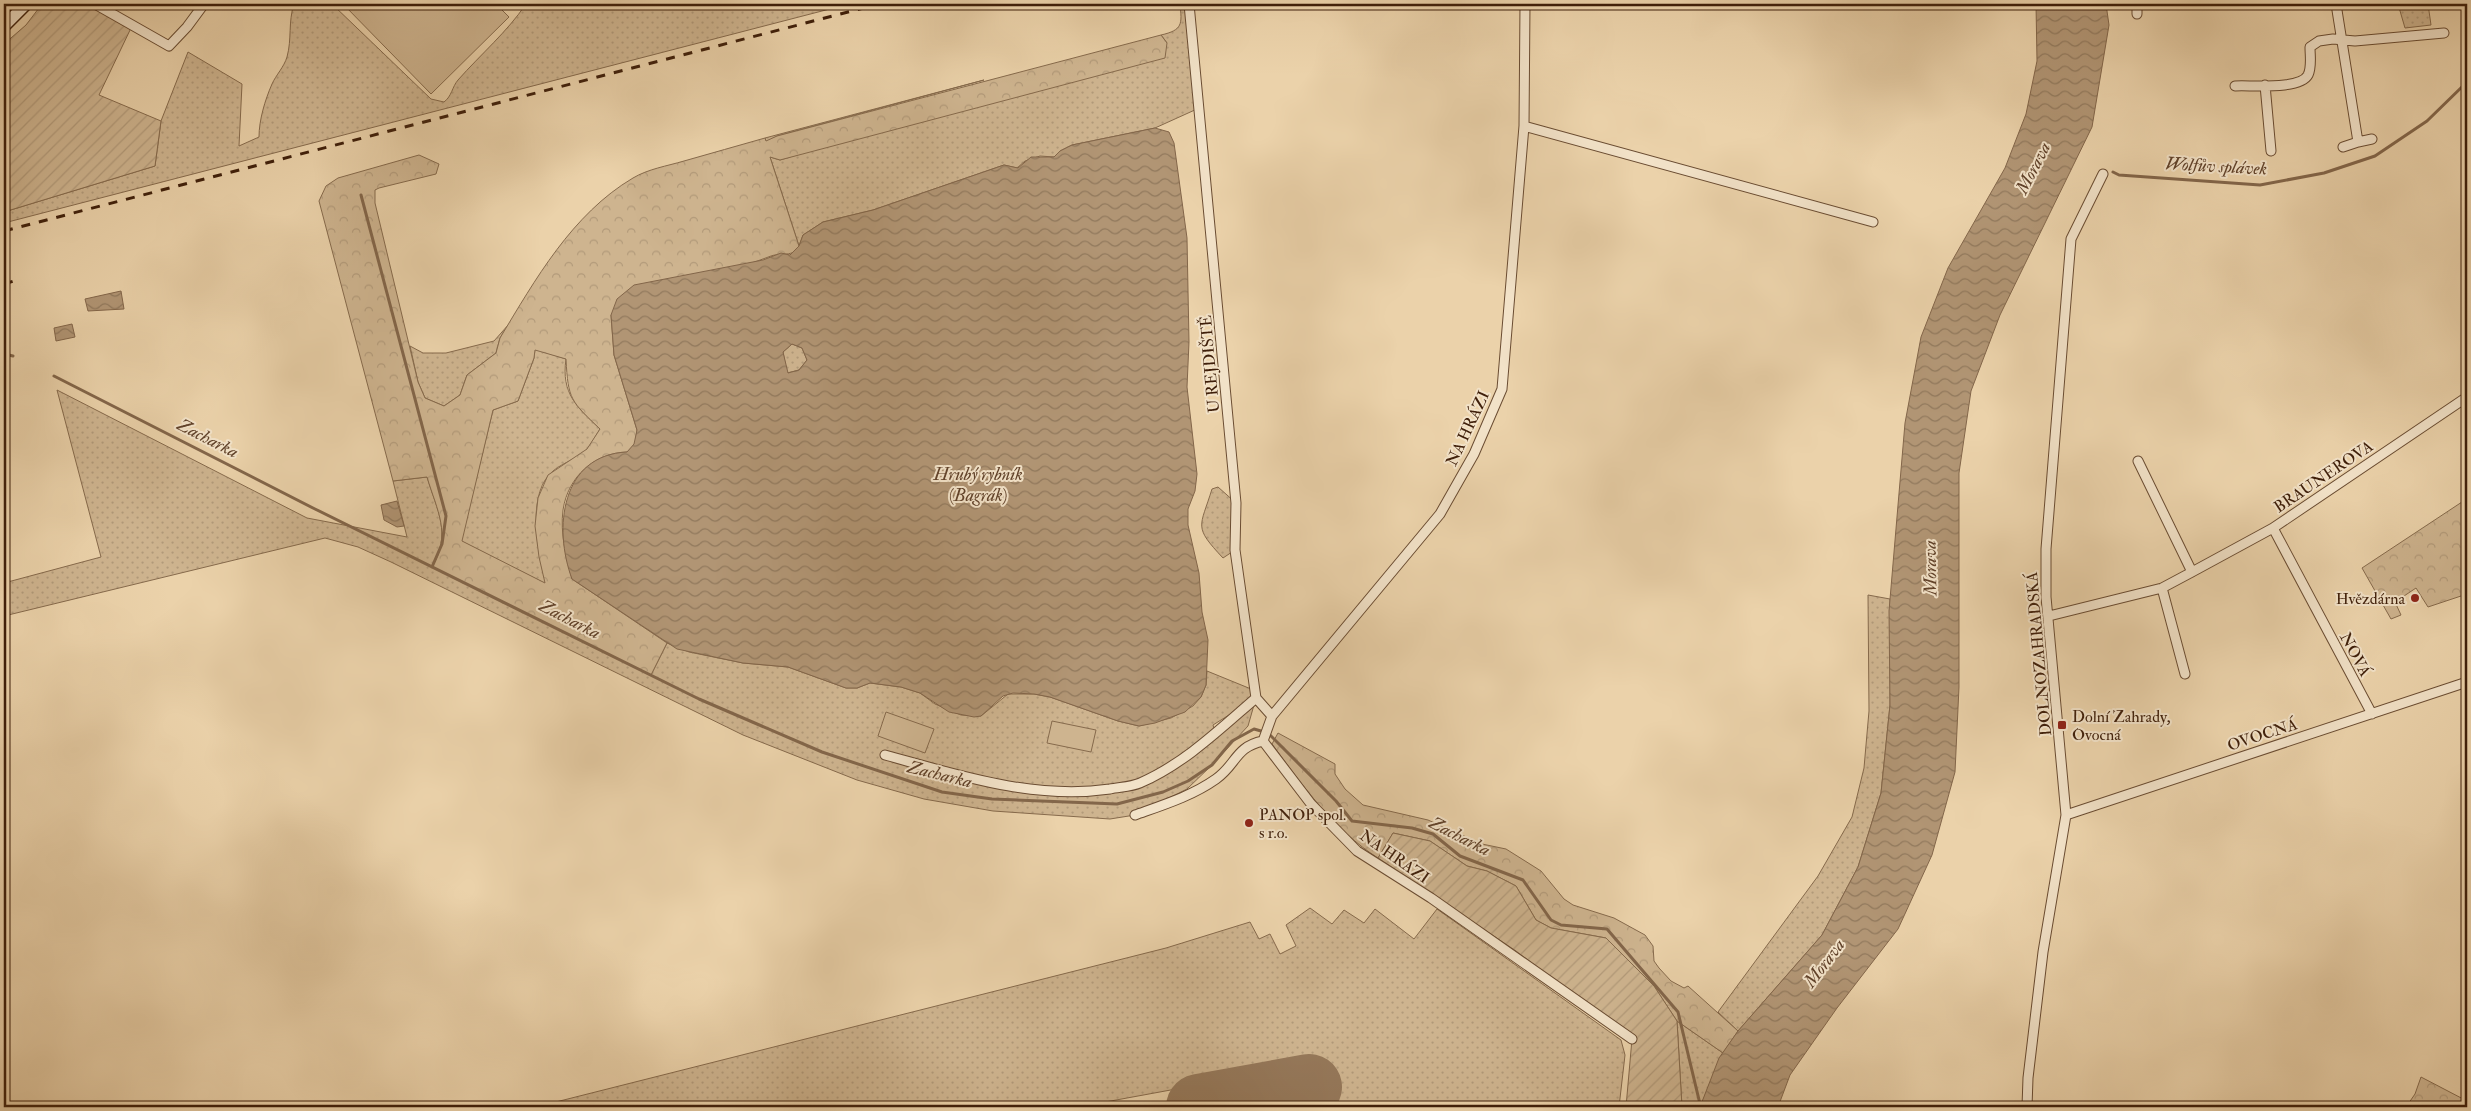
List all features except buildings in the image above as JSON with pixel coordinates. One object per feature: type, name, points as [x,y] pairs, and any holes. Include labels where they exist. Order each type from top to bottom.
[{"type":"main road","points":[[4,26],[26,4]]},
{"type":"street","points":[[95,4],[169,46],[187,27],[204,4]]},
{"type":"street","name":"U REJDIŠTĚ","points":[[1189,4],[1197,109],[1236,503],[1235,550],[1256,698]]},
{"type":"street","name":"NA HRÁZI","points":[[1525,4],[1524,126],[1502,389],[1481,438],[1440,514],[1270,720],[1263,739],[1311,804],[1357,851],[1431,898],[1632,1039]]},
{"type":"street","points":[[2137,4],[2137,14]]},
{"type":"street","points":[[2336,4],[2358,142]]},
{"type":"street","points":[[2235,86],[2299,83],[2308,75],[2310,47],[2319,41],[2444,33]]},
{"type":"street","points":[[2265,85],[2271,151]]},
{"type":"street","points":[[1524,126],[1873,222]]},
{"type":"street","points":[[2343,147],[2372,139]]},
{"type":"street","name":"DOLNOZAHRADSKÁ","points":[[2027,1107],[2028,1078],[2043,952],[2066,815],[2046,598],[2046,549],[2071,239],[2103,174]]},
{"type":"street","name":"BRAUNEROVA","points":[[2049,616],[2162,588],[2273,528],[2467,397]]},
{"type":"street","points":[[2138,461],[2192,572]]},
{"type":"street","name":"NOVÁ","points":[[2273,528],[2372,714]]},
{"type":"street","points":[[2162,588],[2185,674]]},
{"type":"street","name":"OVOCNÁ","points":[[2066,815],[2467,682]]},
{"type":"street","points":[[885,754],[988,784],[1041,790],[1089,792],[1138,784],[1167,769],[1219,730],[1256,698],[1270,720]]},
{"type":"street","points":[[1135,814],[1175,802],[1217,778],[1244,746],[1263,739]]},
{"type":"green space","points":[[42,4],[88,4],[131,28],[99,95],[161,121],[155,166],[4,212],[4,44],[26,25]]},
{"type":"green space","points":[[294,4],[332,4],[431,99],[444,102],[449,97],[458,80],[526,4],[849,4],[4,223],[4,212],[155,166],[161,121],[188,52],[242,84],[239,146],[259,137],[261,117],[267,97],[287,57]]},
{"type":"green space","points":[[343,4],[496,4],[509,17],[431,94]]},
{"type":"green space","points":[[1180,4],[1189,4],[1197,109],[1155,128],[1072,145],[1060,151],[1054,157],[1040,156],[1025,161],[1017,168],[1004,165],[873,210],[823,222],[803,235],[799,246],[770,157],[780,160],[1167,43],[1161,35],[1174,31],[1180,25]]},
{"type":"green space","points":[[2398,4],[2428,4],[2431,25],[2405,28]]},
{"type":"green space","points":[[1161,35],[1167,43],[1165,58],[780,160],[770,157],[799,246],[796,250],[790,253],[771,256],[611,315],[614,355],[637,430],[635,444],[627,452],[615,453],[594,462],[577,477],[566,498],[563,510],[563,536],[572,579],[667,643],[651,675],[432,567],[441,544],[441,522],[438,512],[427,477],[393,481],[319,201],[326,186],[338,178],[419,155],[439,164],[436,174],[375,190],[375,203],[418,382],[425,398],[444,406],[460,395],[467,375],[496,353],[500,338],[541,271],[573,229],[611,193],[633,178],[651,170],[765,138],[766,141],[777,136]],"holes":[[[535,350],[566,359],[568,383],[573,399],[600,429],[587,449],[548,475],[538,498],[535,526],[545,583],[462,541],[493,410],[518,401],[534,358]]]},
{"type":"green space","points":[[984,80],[777,136],[766,142],[765,138]]},
{"type":"green space","points":[[509,324],[500,338],[496,353],[467,375],[460,395],[444,406],[425,398],[418,382],[410,346],[423,353],[446,353],[494,341]]},
{"type":"green space","points":[[792,344],[802,348],[807,360],[799,370],[787,373],[783,352]]},
{"type":"green space","points":[[535,349],[566,359],[565,371],[568,391],[584,414],[600,429],[583,453],[553,471],[542,485],[536,512],[536,528],[546,584],[461,541],[493,410],[518,401],[534,358]]},
{"type":"green space","points":[[57,390],[307,518],[407,537],[393,481],[427,477],[441,522],[442,532],[438,554],[432,566],[651,675],[667,643],[689,652],[743,663],[788,667],[846,688],[857,688],[870,683],[901,687],[920,693],[935,704],[961,715],[981,716],[1008,694],[1034,694],[1050,697],[1118,721],[1139,726],[1171,718],[1193,706],[1201,697],[1206,685],[1207,671],[1256,691],[1256,698],[1248,726],[1212,765],[1187,789],[1135,815],[1110,819],[993,811],[924,799],[857,780],[743,735],[391,562],[358,547],[325,538],[4,616],[4,583],[101,557]],"holes":[[[1253,700],[1215,732],[1213,725]]]},
{"type":"green space","points":[[1218,487],[1236,503],[1235,550],[1223,558],[1207,539],[1202,526],[1204,512],[1212,489]]},
{"type":"green space","points":[[2465,500],[2467,503],[2467,594],[2428,607],[2416,588],[2395,602],[2401,615],[2391,619],[2362,568]]},
{"type":"green space","points":[[1868,595],[1890,599],[1890,705],[1881,793],[1858,867],[1822,935],[1738,1031],[1718,1012],[1818,876],[1852,817],[1864,768],[1869,711]]},
{"type":"green space","points":[[886,712],[934,729],[925,753],[878,736]]},
{"type":"green space","points":[[1052,721],[1096,730],[1091,752],[1047,743]]},
{"type":"green space","points":[[1278,733],[1335,764],[1335,774],[1345,789],[1363,805],[1428,820],[1482,844],[1506,849],[1541,871],[1564,899],[1573,905],[1614,918],[1645,935],[1653,946],[1654,961],[1671,981],[1684,988],[1688,986],[1738,1031],[1723,1053],[1677,1021],[1654,986],[1606,938],[1551,928],[1536,920],[1516,886],[1487,871],[1467,866],[1430,841],[1393,833],[1378,858],[1362,847],[1333,821],[1283,760],[1272,744]]},
{"type":"green space","points":[[1393,833],[1430,841],[1467,866],[1487,871],[1516,886],[1536,920],[1551,928],[1606,938],[1654,986],[1677,1021],[1682,1107],[1626,1107],[1632,1039],[1516,951],[1378,858]]},
{"type":"green space","points":[[1310,908],[1332,924],[1344,910],[1364,923],[1375,909],[1414,939],[1437,909],[1621,1040],[1625,1055],[1619,1107],[1316,1107],[1307,1065],[1078,1107],[536,1107],[1166,948],[1250,922],[1259,939],[1270,934],[1280,954],[1296,946],[1286,925]]},
{"type":"green space","points":[[1677,1021],[1723,1053],[1700,1107],[1682,1107]]},
{"type":"green space","points":[[2421,1077],[2467,1101],[2467,1107],[2406,1107],[2415,1094]]},
{"type":"water","name":"Morava","points":[[2036,4],[2106,4],[2109,25],[2092,127],[2000,315],[1971,391],[1959,473],[1959,687],[1955,772],[1932,855],[1898,929],[1837,1008],[1790,1075],[1778,1107],[1700,1107],[1719,1058],[1738,1031],[1822,935],[1858,867],[1881,793],[1890,705],[1889,611],[1905,423],[1921,337],[1948,268],[2005,168],[2026,114],[2037,61]]},
{"type":"water","name":"Hrubý rybník (Bagrák)","points":[[1155,128],[1169,132],[1174,143],[1187,238],[1189,342],[1187,387],[1197,474],[1195,491],[1188,509],[1188,525],[1199,573],[1202,612],[1208,640],[1206,685],[1201,697],[1185,712],[1155,723],[1139,726],[1118,721],[1050,697],[1013,693],[1003,696],[981,716],[974,717],[949,712],[920,693],[901,687],[870,683],[857,688],[846,688],[788,667],[743,663],[677,649],[572,579],[566,559],[563,538],[564,517],[568,497],[576,480],[588,466],[605,456],[627,452],[634,444],[637,430],[614,355],[611,315],[617,299],[634,285],[763,260],[781,253],[790,255],[799,246],[803,235],[823,222],[873,210],[1004,165],[1018,168],[1031,157],[1054,157],[1060,151],[1072,145]],"holes":[[[792,344],[802,348],[807,360],[799,370],[788,373],[783,352]]]},
{"type":"water","points":[[121,291],[124,309],[88,311],[85,299]]},
{"type":"water","points":[[72,324],[75,337],[56,341],[54,328]]},
{"type":"water","points":[[397,501],[404,526],[397,527],[384,520],[381,505]]},
{"type":"waterway","name":"Wolfův splávek","points":[[2113,172],[2119,175],[2260,185],[2324,173],[2375,156],[2427,121],[2467,82]]},
{"type":"waterway","points":[[361,195],[446,516],[442,544],[432,567]]},
{"type":"waterway","name":"Zacharka","points":[[4,354],[13,356]]},
{"type":"waterway","name":"Zacharka","points":[[54,376],[315,509],[699,699],[822,752],[942,792],[992,799],[1117,804],[1163,792],[1188,781],[1212,765],[1232,741],[1254,729],[1268,733],[1336,801],[1352,821],[1412,828],[1433,834],[1460,856],[1523,880],[1551,920],[1561,925],[1607,929],[1678,1012],[1700,1104],[1703,1107]]},
{"type":"runway","points":[[1199,1107],[1309,1087]]},
{"type":"railway","points":[[4,231],[879,4]]},
{"type":"railway","points":[[4,284],[17,280]]},
{"type":"place","name":"Hvězdárna","points":[[2415,598]]},
{"type":"place","name":"Dolní Zahrady, Ovocná","points":[[2062,725]]},
{"type":"place","name":"PANOP spol. s r.o.","points":[[1249,823]]}]
